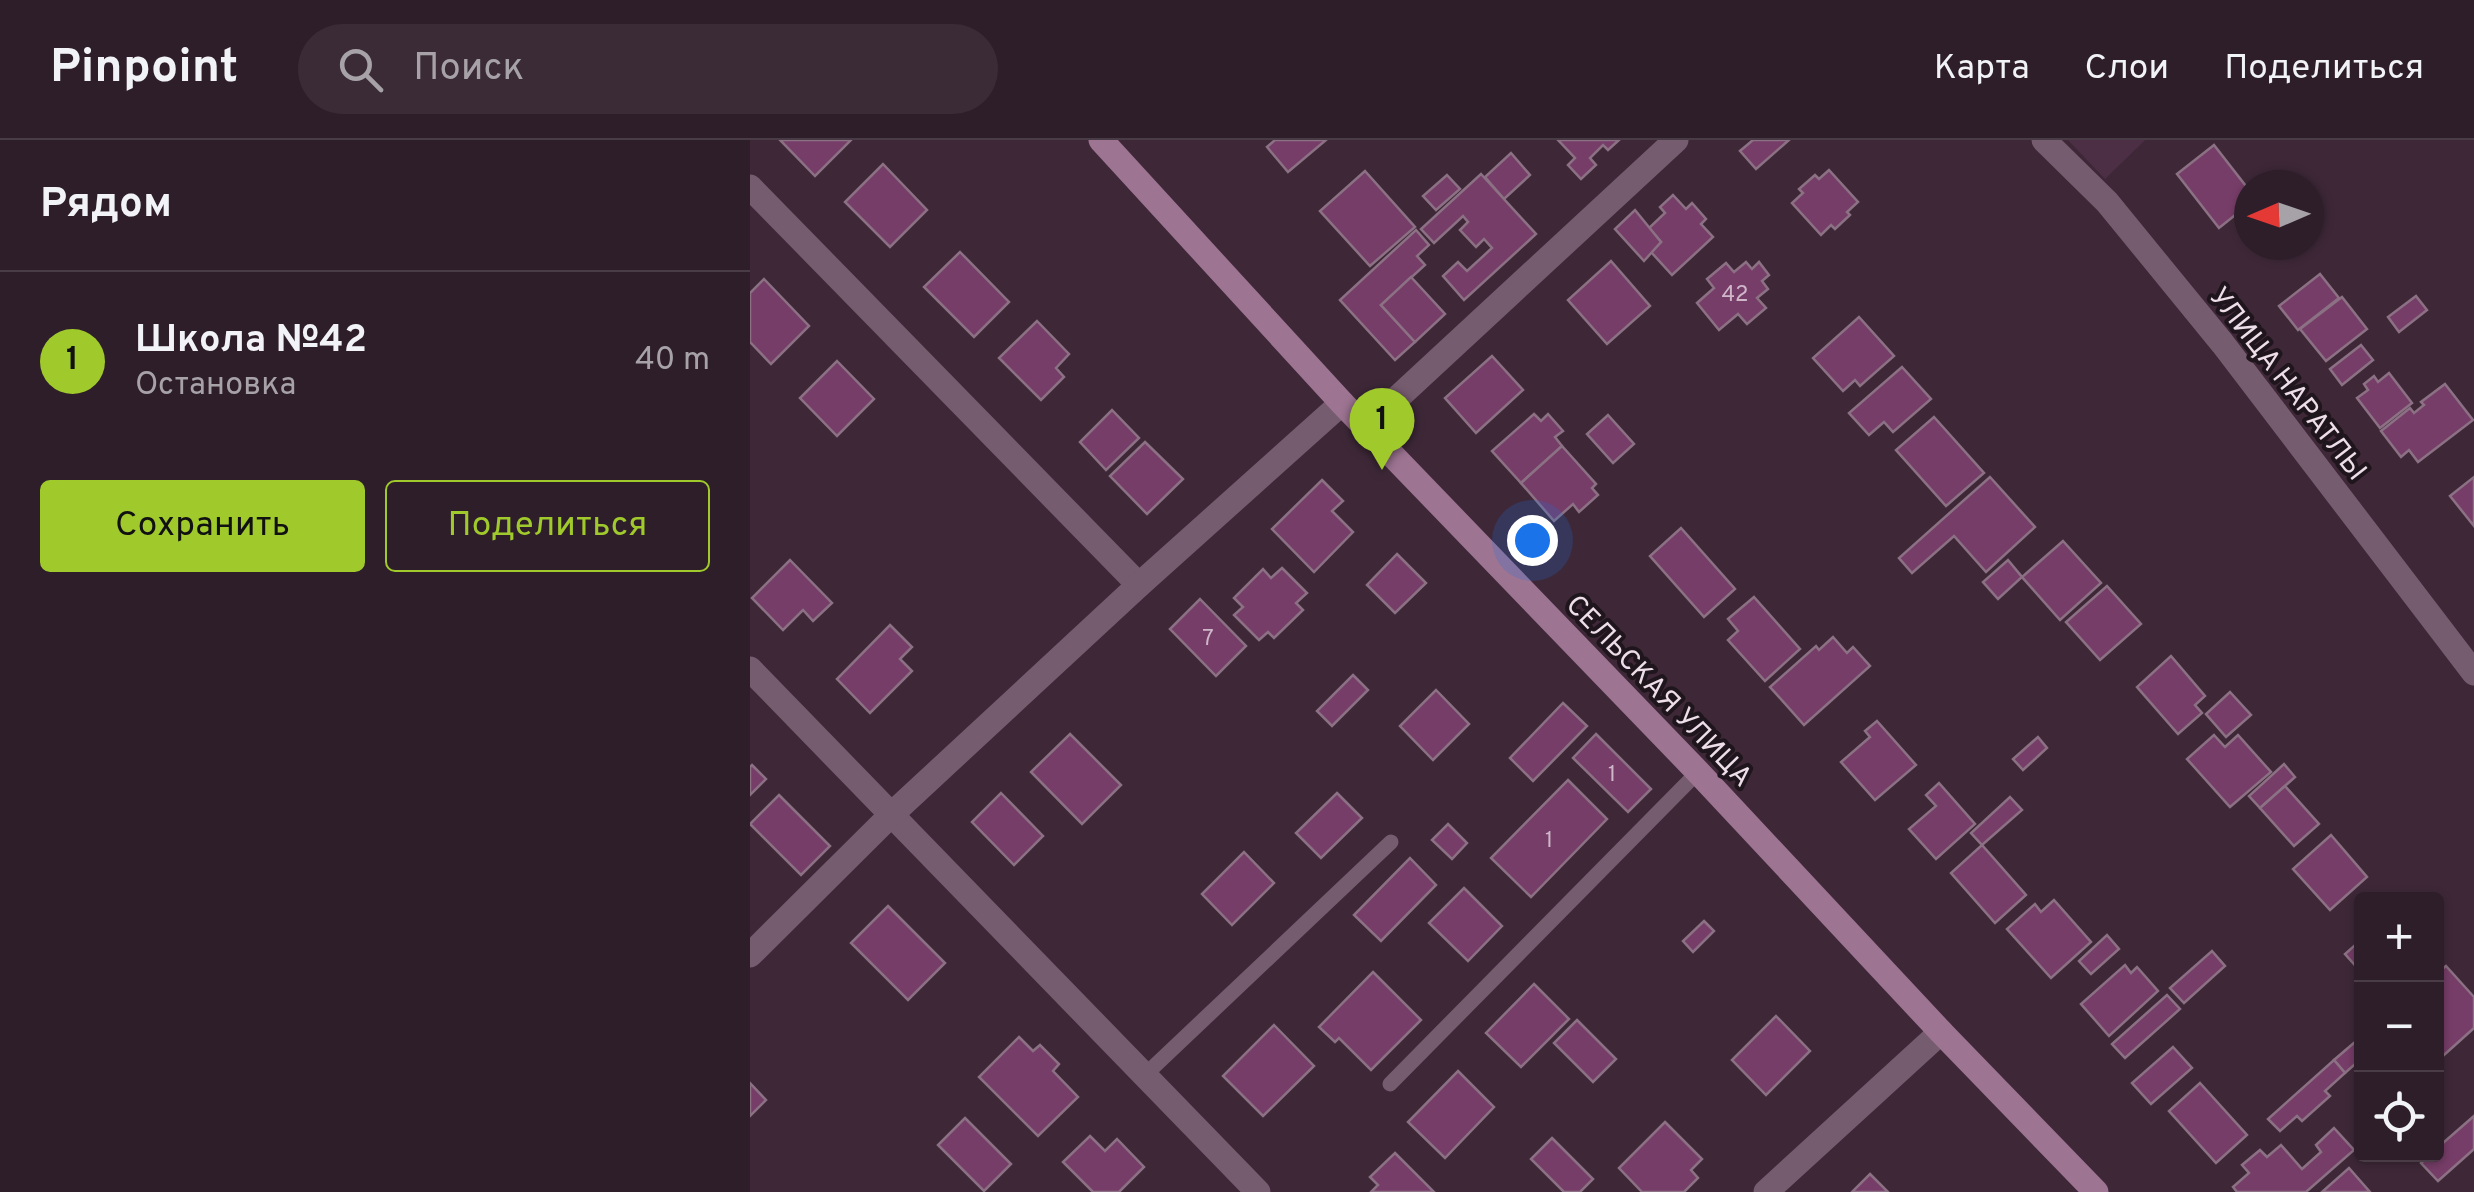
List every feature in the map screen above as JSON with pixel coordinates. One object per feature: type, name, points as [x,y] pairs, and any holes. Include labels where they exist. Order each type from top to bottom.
[{"type":"main road","name":"СЕЛЬСКАЯ УЛИЦА","points":[[1101,140],[1342,403],[2096,1192]]},
{"type":"street","points":[[1366,428],[1676,140]]},
{"type":"street","name":"УЛИЦА НАРАТЛЫ","points":[[2044,140],[2107,202],[2223,344],[2474,673]]},
{"type":"street","points":[[750,188],[1139,585]]},
{"type":"street","points":[[750,955],[892,814],[1342,403]]},
{"type":"street","points":[[750,669],[1258,1192]]},
{"type":"street","points":[[1766,1192],[1941,1032]]},
{"type":"lane","points":[[1390,1084],[1698,772]]},
{"type":"lane","points":[[1145,1075],[1392,842]]},
{"type":"shaded area","points":[[2068,140],[2145,140],[2105,179]]},
{"type":"building","points":[[780,140],[851,140],[815,176]]},
{"type":"building","points":[[1275,140],[1326,140],[1288,172],[1267,147]]},
{"type":"building","points":[[1558,140],[1619,140],[1608,150],[1603,145],[1590,158],[1596,165],[1581,179],[1568,165],[1575,158]]},
{"type":"building","points":[[1753,140],[1789,140],[1756,169],[1740,151]]},
{"type":"building","points":[[2214,145],[2234,171],[2234,216],[2219,228],[2177,174]]},
{"type":"building","points":[[1511,153],[1530,175],[1504,199],[1485,177]]},
{"type":"building","points":[[883,164],[927,210],[890,247],[845,202]]},
{"type":"building","points":[[1829,170],[1858,202],[1835,229],[1831,225],[1821,235],[1792,203],[1803,193],[1799,189],[1815,175],[1819,179]]},
{"type":"building","points":[[1365,171],[1415,227],[1370,266],[1320,211]]},
{"type":"building","points":[[1481,174],[1536,234],[1464,300],[1443,276],[1458,262],[1467,271],[1492,248],[1484,239],[1476,247],[1460,230],[1468,222],[1463,216],[1434,243],[1421,229]]},
{"type":"building","points":[[1447,175],[1460,189],[1436,210],[1423,196]]},
{"type":"building","points":[[1673,195],[1686,209],[1692,203],[1706,219],[1701,224],[1713,237],[1672,275],[1651,252],[1661,242],[1649,228],[1665,213],[1660,207]]},
{"type":"building","points":[[1635,210],[1661,242],[1644,261],[1615,229]]},
{"type":"building","points":[[1416,230],[1429,245],[1417,256],[1425,265],[1381,305],[1415,342],[1395,360],[1340,300]]},
{"type":"building","points":[[960,252],[1009,302],[974,337],[924,287]]},
{"type":"building","points":[[1611,261],[1650,306],[1607,344],[1568,300]]},
{"type":"building","points":[[1746,262],[1752,269],[1759,262],[1769,275],[1762,281],[1768,289],[1757,298],[1766,308],[1747,324],[1738,314],[1719,330],[1697,303],[1714,288],[1707,279],[1726,263],[1734,272]]},
{"type":"building","points":[[2320,274],[2339,298],[2298,330],[2279,306]]},
{"type":"building","points":[[1411,277],[1445,314],[1415,342],[1381,305]]},
{"type":"building","points":[[764,279],[809,326],[771,364],[750,342],[750,293]]},
{"type":"building","points":[[2416,296],[2427,310],[2399,332],[2388,317]]},
{"type":"building","points":[[2342,297],[2367,329],[2326,361],[2300,329]]},
{"type":"building","points":[[1859,317],[1894,356],[1860,386],[1855,380],[1843,391],[1813,358]]},
{"type":"building","points":[[1037,321],[1069,354],[1056,368],[1064,377],[1041,400],[999,358]]},
{"type":"building","points":[[2361,345],[2373,360],[2342,385],[2330,369]]},
{"type":"building","points":[[1492,356],[1523,390],[1476,433],[1445,398]]},
{"type":"building","points":[[837,361],[874,399],[837,436],[800,398]]},
{"type":"building","points":[[1902,367],[1931,399],[1893,432],[1884,422],[1869,435],[1849,413]]},
{"type":"building","points":[[2389,373],[2412,403],[2380,428],[2357,398],[2368,390],[2364,384],[2374,376],[2378,382]]},
{"type":"building","points":[[2445,384],[2473,420],[2418,462],[2409,450],[2401,457],[2381,431],[2410,408],[2414,413],[2424,405],[2421,402]]},
{"type":"building","points":[[1112,410],[1139,438],[1106,470],[1080,442]]},
{"type":"building","points":[[1534,414],[1541,421],[1548,414],[1563,431],[1555,437],[1562,446],[1521,483],[1492,451]]},
{"type":"building","points":[[1608,415],[1634,444],[1613,463],[1587,434]]},
{"type":"building","points":[[1934,417],[1984,473],[1946,506],[1896,450]]},
{"type":"building","points":[[1145,442],[1183,479],[1147,514],[1110,476]]},
{"type":"building","points":[[1562,446],[1596,484],[1592,488],[1598,495],[1579,512],[1573,504],[1554,521],[1521,483]]},
{"type":"building","points":[[1990,477],[2035,527],[1986,572],[1954,536],[1912,573],[1899,558]]},
{"type":"building","points":[[2474,477],[2474,526],[2450,496]]},
{"type":"building","points":[[1322,480],[1343,501],[1332,511],[1353,532],[1314,572],[1272,529]]},
{"type":"building","points":[[1681,528],[1735,589],[1704,617],[1650,556]]},
{"type":"building","points":[[2063,541],[2101,583],[2060,620],[2022,577]]},
{"type":"building","points":[[1397,554],[1426,583],[1395,613],[1367,585]]},
{"type":"building","points":[[790,560],[832,603],[813,621],[803,610],[783,630],[752,598]]},
{"type":"building","points":[[2008,560],[2022,577],[1998,599],[1983,582]]},
{"type":"building","points":[[1282,568],[1307,593],[1296,603],[1303,610],[1274,638],[1268,632],[1259,640],[1234,615],[1243,607],[1234,598],[1263,569],[1271,578]]},
{"type":"building","points":[[2107,586],[2141,624],[2100,660],[2066,622]]},
{"type":"building","points":[[1754,597],[1800,649],[1765,681],[1728,640],[1738,631],[1728,619]]},
{"type":"building","points":[[1200,599],[1246,646],[1216,676],[1170,629]]},
{"type":"building","points":[[890,625],[912,647],[900,659],[912,671],[870,713],[837,679]]},
{"type":"building","points":[[1833,637],[1847,653],[1853,647],[1870,666],[1804,725],[1770,687],[1816,646],[1819,650]]},
{"type":"building","points":[[2171,656],[2205,696],[2195,705],[2202,713],[2178,734],[2137,687]]},
{"type":"building","points":[[1353,675],[1368,690],[1332,726],[1317,711]]},
{"type":"building","points":[[1436,690],[1469,724],[1433,760],[1400,726]]},
{"type":"building","points":[[2230,692],[2251,715],[2226,737],[2206,714]]},
{"type":"building","points":[[1563,703],[1587,726],[1533,781],[1510,758]]},
{"type":"building","points":[[1877,721],[1916,765],[1875,800],[1841,762],[1870,737],[1865,731]]},
{"type":"building","points":[[1070,734],[1121,785],[1082,824],[1031,772]]},
{"type":"building","points":[[1596,734],[1651,789],[1628,812],[1573,758]]},
{"type":"building","points":[[2214,735],[2225,747],[2238,735],[2271,772],[2230,807],[2187,759]]},
{"type":"building","points":[[2038,737],[2047,748],[2023,770],[2013,759]]},
{"type":"building","points":[[2284,764],[2295,777],[2260,808],[2249,796]]},
{"type":"building","points":[[750,767],[766,779],[750,795]]},
{"type":"building","points":[[1568,780],[1607,819],[1531,897],[1491,858]]},
{"type":"building","points":[[1939,783],[1975,824],[1936,859],[1909,829],[1936,806],[1926,795]]},
{"type":"building","points":[[2285,786],[2319,824],[2294,846],[2260,808]]},
{"type":"building","points":[[1001,793],[1043,836],[1014,865],[972,822]]},
{"type":"building","points":[[1337,793],[1362,818],[1321,858],[1296,833]]},
{"type":"building","points":[[779,795],[830,846],[801,875],[750,824]]},
{"type":"building","points":[[2010,797],[2022,810],[1982,845],[1971,833]]},
{"type":"building","points":[[1448,824],[1467,843],[1452,859],[1432,840]]},
{"type":"building","points":[[2331,835],[2367,877],[2330,910],[2293,869]]},
{"type":"building","points":[[1982,845],[2026,895],[1995,923],[1951,873]]},
{"type":"building","points":[[1244,852],[1274,883],[1232,925],[1202,894]]},
{"type":"building","points":[[1410,858],[1436,885],[1381,941],[1354,915]]},
{"type":"building","points":[[1464,888],[1502,926],[1468,961],[1429,923]]},
{"type":"building","points":[[2054,900],[2091,942],[2051,978],[2007,929],[2035,904],[2041,912]]},
{"type":"building","points":[[888,906],[945,963],[908,1000],[851,943]]},
{"type":"building","points":[[1704,921],[1714,931],[1693,952],[1683,941]]},
{"type":"building","points":[[2107,935],[2119,949],[2091,974],[2079,961]]},
{"type":"building","points":[[2354,946],[2354,964],[2345,954]]},
{"type":"building","points":[[2212,951],[2225,966],[2184,1003],[2170,988]]},
{"type":"building","points":[[2125,965],[2131,973],[2137,967],[2158,991],[2109,1036],[2081,1004]]},
{"type":"building","points":[[2444,968],[2474,997],[2474,1028],[2444,1055],[2444,982]]},
{"type":"building","points":[[1373,972],[1421,1020],[1371,1070],[1339,1038],[1335,1042],[1319,1027]]},
{"type":"building","points":[[1534,984],[1569,1019],[1521,1067],[1486,1033]]},
{"type":"building","points":[[2167,995],[2180,1009],[2125,1058],[2112,1044]]},
{"type":"building","points":[[1776,1016],[1810,1051],[1766,1095],[1732,1060]]},
{"type":"building","points":[[1577,1020],[1616,1059],[1593,1082],[1554,1043]]},
{"type":"building","points":[[1274,1025],[1314,1066],[1263,1116],[1223,1076]]},
{"type":"building","points":[[1019,1037],[1033,1051],[1040,1045],[1059,1064],[1053,1071],[1078,1097],[1038,1136],[979,1077]]},
{"type":"building","points":[[2354,1043],[2354,1065],[2345,1073],[2334,1060]]},
{"type":"building","points":[[2173,1047],[2192,1068],[2151,1104],[2132,1083]]},
{"type":"building","points":[[2334,1060],[2345,1073],[2325,1091],[2330,1096],[2302,1121],[2297,1116],[2280,1131],[2268,1119]]},
{"type":"building","points":[[1458,1071],[1494,1107],[1445,1158],[1408,1122]]},
{"type":"building","points":[[750,1083],[766,1100],[750,1116]]},
{"type":"building","points":[[2200,1083],[2247,1135],[2216,1163],[2169,1111]]},
{"type":"building","points":[[2474,1116],[2474,1149],[2438,1181],[2421,1163],[2444,1162],[2444,1142]]},
{"type":"building","points":[[965,1118],[1011,1164],[984,1191],[938,1145]]},
{"type":"building","points":[[1665,1122],[1702,1159],[1691,1170],[1698,1178],[1684,1192],[1642,1192],[1619,1168]]},
{"type":"building","points":[[2334,1128],[2354,1150],[2306,1192],[2237,1192],[2233,1187],[2249,1173],[2242,1165],[2260,1150],[2267,1157],[2281,1145],[2302,1169],[2321,1152],[2316,1145]]},
{"type":"building","points":[[1090,1136],[1105,1151],[1117,1139],[1144,1167],[1119,1192],[1093,1192],[1063,1162]]},
{"type":"building","points":[[1552,1138],[1593,1179],[1580,1192],[1564,1192],[1531,1159]]},
{"type":"building","points":[[1395,1153],[1434,1192],[1371,1192],[1378,1185],[1370,1177]]},
{"type":"building","points":[[2349,1168],[2370,1192],[2322,1192]]},
{"type":"building","points":[[1870,1174],[1888,1192],[1852,1192]]},
{"type":"place","name":"Школа №42","points":[[1382,470]]}]
